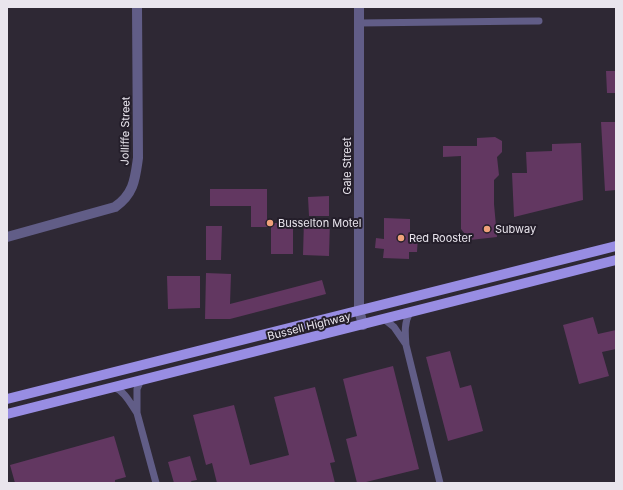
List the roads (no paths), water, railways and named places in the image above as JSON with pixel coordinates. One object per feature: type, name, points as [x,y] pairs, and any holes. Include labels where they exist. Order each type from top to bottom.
[{"type":"main road","name":"Bussell Highway","points":[[7,399],[616,246]]},
{"type":"main road","name":"Bussell Highway","points":[[7,414],[616,260]]},
{"type":"street","name":"Jolliffe Street","points":[[7,237],[115,207],[122,202],[130,192],[135,178],[138,158],[137,7]]},
{"type":"street","name":"Gale Street","points":[[359,7],[360,310],[362,324]]},
{"type":"lane","points":[[359,23],[539,21]]},
{"type":"lane","points":[[410,312],[405,328],[406,345],[440,483]]},
{"type":"lane","points":[[384,319],[394,327],[406,345]]},
{"type":"lane","points":[[141,380],[137,389],[137,413],[156,483]]},
{"type":"lane","points":[[113,387],[122,392],[137,413]]},
{"type":"place","name":"Busselton Motel","points":[[270,223]]},
{"type":"place","name":"Subway","points":[[487,229]]},
{"type":"place","name":"Red Rooster","points":[[401,238]]}]
